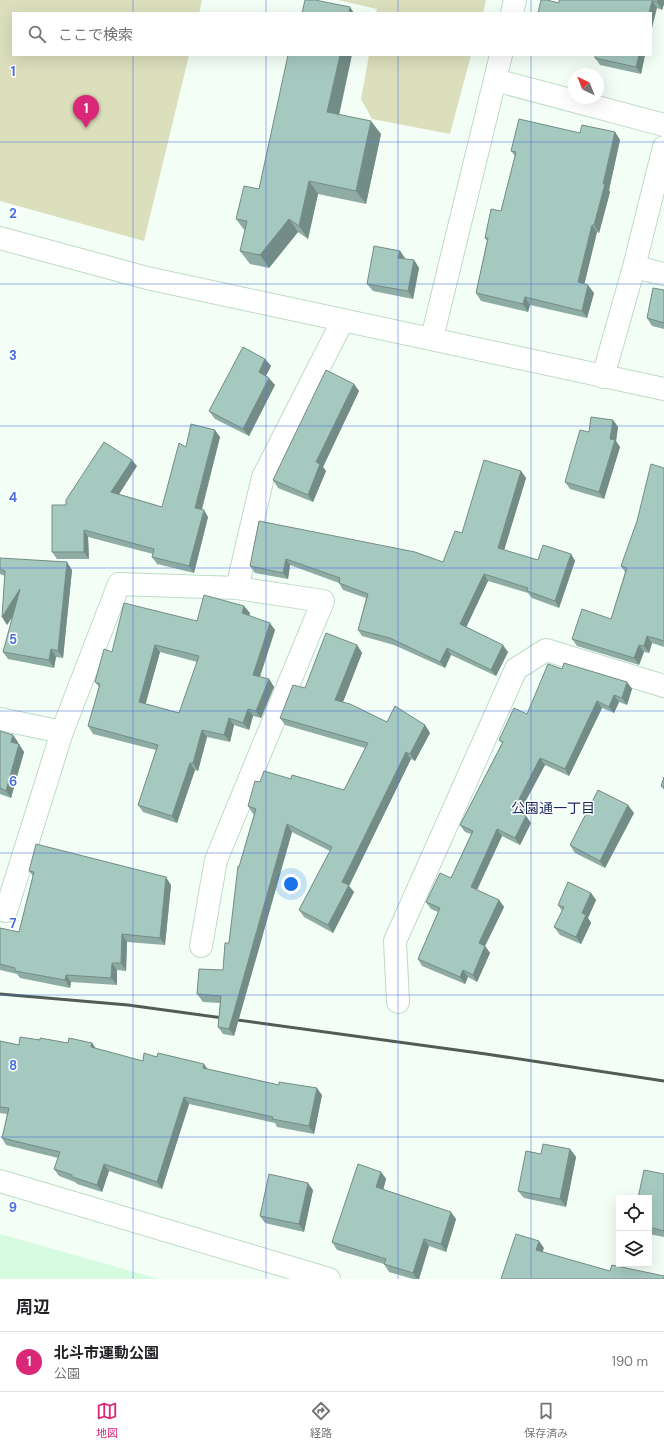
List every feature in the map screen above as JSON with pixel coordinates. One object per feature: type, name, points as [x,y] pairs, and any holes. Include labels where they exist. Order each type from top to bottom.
[{"type":"street","points":[[512,12],[515,0]]},
{"type":"street","points":[[432,338],[501,56]]},
{"type":"street","points":[[495,80],[664,125]]},
{"type":"street","points":[[603,377],[634,267],[664,147]]},
{"type":"street","points":[[0,238],[147,278],[664,389]]},
{"type":"street","points":[[634,267],[664,274]]},
{"type":"street","points":[[237,588],[263,477],[343,320]]},
{"type":"street","points":[[0,909],[6,911],[62,732],[119,584],[237,588],[323,601],[216,860],[201,946]]},
{"type":"street","points":[[398,1002],[395,941],[516,669],[546,650],[664,686]]},
{"type":"street","points":[[0,719],[62,732]]},
{"type":"street","points":[[0,1181],[328,1279]]},
{"type":"shaded area","points":[[0,0],[202,0],[199,12],[12,12],[12,56],[189,56],[144,241],[0,201]]},
{"type":"shaded area","points":[[338,0],[486,0],[483,12],[376,12],[377,9]]},
{"type":"shaded area","points":[[369,56],[471,56],[450,134],[372,119],[361,99]]},
{"type":"shaded area","points":[[0,1234],[159,1279],[0,1279]]},
{"type":"building","points":[[305,0],[315,0],[350,7],[349,12],[302,12]]},
{"type":"building","points":[[541,0],[559,3],[559,0],[658,0],[657,2],[652,1],[649,12],[538,12]]},
{"type":"building","points":[[288,56],[340,56],[327,112],[371,121],[356,191],[309,181],[299,226],[289,219],[260,255],[240,251],[247,221],[236,219],[244,186],[259,189]]},
{"type":"building","points":[[595,56],[639,56],[636,67],[595,58]]},
{"type":"building","points":[[519,119],[580,133],[582,125],[615,132],[603,184],[605,184],[594,225],[592,225],[578,282],[588,285],[582,311],[525,297],[523,304],[476,293],[488,238],[485,238],[491,209],[501,211],[516,152],[511,151]]},
{"type":"building","points":[[374,246],[400,251],[398,258],[414,260],[408,291],[367,284]]},
{"type":"building","points":[[653,288],[664,290],[664,323],[647,318]]},
{"type":"building","points":[[243,347],[265,359],[259,372],[269,378],[243,429],[209,411]]},
{"type":"building","points":[[326,370],[354,384],[316,462],[320,464],[308,495],[273,480]]},
{"type":"building","points":[[591,417],[613,420],[610,439],[615,440],[599,492],[565,482],[580,430],[589,432]]},
{"type":"building","points":[[191,424],[215,430],[195,508],[204,510],[189,566],[152,557],[154,549],[84,530],[84,552],[52,552],[52,505],[66,505],[66,500],[104,442],[132,460],[111,492],[162,507],[179,443],[186,447]]},
{"type":"building","points":[[484,460],[521,471],[498,548],[538,560],[543,545],[571,554],[555,601],[527,591],[528,588],[484,574],[460,624],[503,645],[491,670],[447,648],[440,662],[390,638],[358,630],[368,594],[339,583],[340,578],[286,559],[283,573],[250,566],[259,521],[415,552],[443,562],[455,531],[462,533]]},
{"type":"building","points":[[651,464],[664,468],[664,641],[647,636],[644,646],[639,645],[634,658],[572,639],[582,609],[611,619],[627,568],[621,566],[637,521]]},
{"type":"building","points":[[0,558],[67,562],[58,651],[51,649],[49,660],[3,652],[20,589],[2,617],[5,571],[0,569]]},
{"type":"building","points":[[204,595],[244,606],[242,613],[270,623],[253,675],[269,679],[256,711],[248,709],[243,723],[229,718],[224,735],[202,730],[193,763],[190,763],[172,816],[138,805],[158,745],[88,726],[100,684],[95,682],[104,649],[112,652],[124,603],[197,621]],"holes":[[[155,645],[199,656],[179,713],[139,702]]]},
{"type":"building","points":[[326,633],[357,645],[335,700],[350,704],[387,722],[395,706],[425,725],[410,754],[406,752],[342,882],[349,885],[328,925],[299,910],[332,847],[287,824],[229,1029],[218,1027],[221,996],[197,994],[199,969],[223,970],[225,943],[229,943],[238,866],[239,867],[256,809],[248,806],[255,781],[260,782],[264,771],[291,779],[292,775],[344,790],[368,743],[280,718],[293,685],[305,688]]},
{"type":"building","points":[[564,663],[627,682],[622,698],[614,695],[609,707],[597,701],[565,769],[540,758],[519,799],[523,801],[517,812],[526,816],[515,838],[497,829],[471,887],[499,900],[479,943],[485,946],[473,975],[463,970],[460,977],[418,959],[440,908],[426,902],[440,873],[451,878],[473,831],[460,825],[503,742],[499,740],[514,708],[527,714],[548,664],[562,669]]},
{"type":"building","points":[[0,731],[13,735],[11,742],[19,744],[6,791],[0,788]]},
{"type":"building","points":[[664,777],[664,787],[661,786]]},
{"type":"building","points":[[598,790],[628,805],[600,861],[570,845]]},
{"type":"building","points":[[36,844],[166,877],[160,938],[122,934],[121,963],[112,963],[111,978],[66,975],[65,980],[15,971],[15,968],[0,964],[0,928],[19,932],[34,872],[29,871]]},
{"type":"building","points":[[568,882],[591,893],[582,913],[586,915],[576,937],[554,927],[564,907],[558,905]]},
{"type":"building","points":[[20,1037],[40,1040],[40,1038],[68,1043],[69,1038],[92,1043],[91,1047],[143,1061],[144,1053],[157,1057],[158,1053],[204,1064],[203,1068],[279,1085],[279,1082],[317,1088],[309,1126],[272,1119],[273,1117],[184,1097],[157,1182],[104,1164],[97,1185],[72,1177],[72,1175],[54,1169],[60,1152],[2,1138],[9,1108],[0,1107],[0,1041],[19,1045]]},
{"type":"building","points":[[543,1144],[570,1149],[560,1199],[518,1191],[526,1151],[541,1154]]},
{"type":"building","points":[[358,1164],[381,1172],[376,1187],[451,1212],[441,1244],[424,1239],[413,1273],[384,1264],[386,1259],[332,1242]]},
{"type":"building","points":[[644,1170],[664,1174],[664,1231],[652,1228],[652,1195],[639,1195]]},
{"type":"building","points":[[269,1174],[308,1183],[299,1224],[260,1216]]},
{"type":"building","points":[[516,1234],[539,1241],[536,1250],[610,1271],[612,1265],[664,1276],[664,1279],[501,1279]]},
{"type":"railway","points":[[0,994],[128,1005],[486,1054],[664,1081]]},
{"type":"place","name":"北斗市運動公園","points":[[86,128]]},
{"type":"district","name":"公園通一丁目","points":[[553,808]]}]
